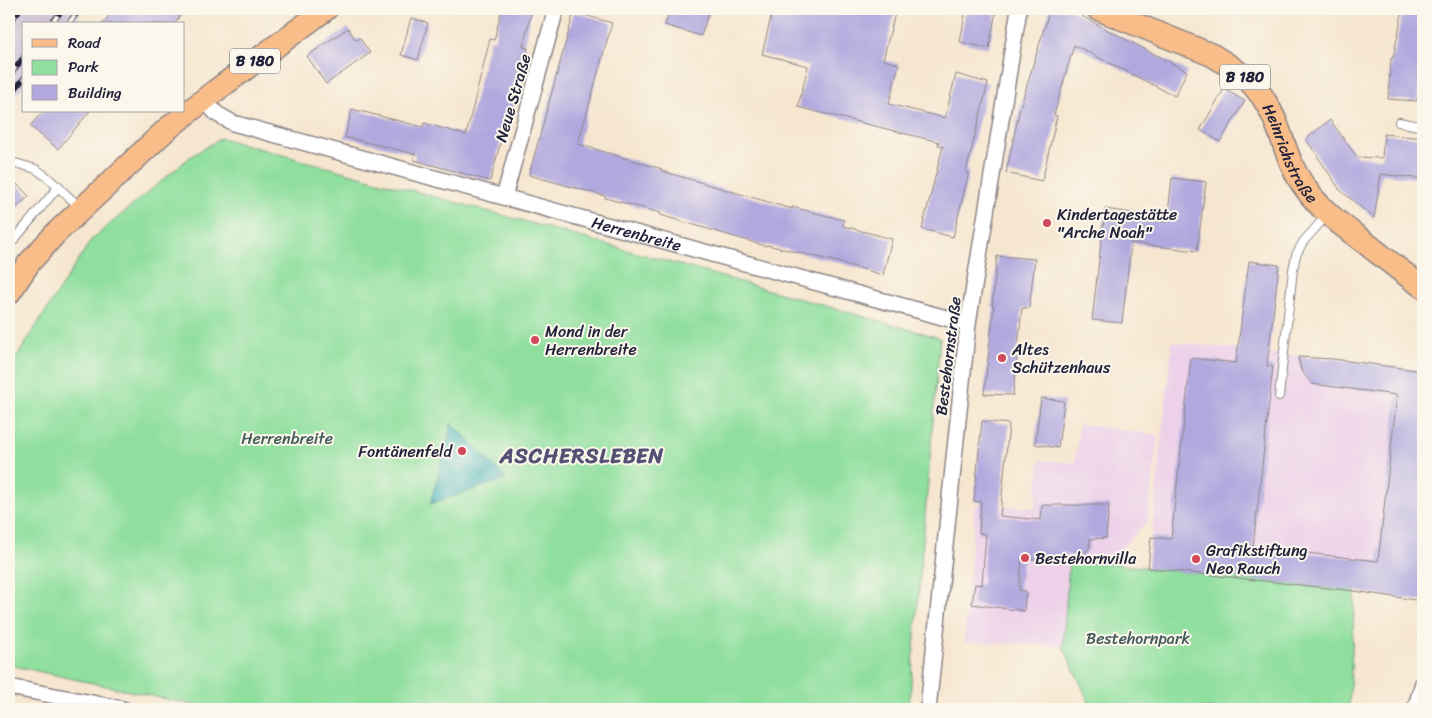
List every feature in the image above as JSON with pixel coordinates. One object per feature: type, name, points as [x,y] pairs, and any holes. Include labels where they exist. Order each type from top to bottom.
[{"type":"main road","name":"B 180","points":[[9,293],[29,263],[42,248],[167,130],[326,9]]},
{"type":"main road","name":"Heinrichstraße","points":[[1098,9],[1212,55],[1250,81],[1269,108],[1293,167],[1317,204],[1423,287]]},
{"type":"street","name":"Neue Straße","points":[[504,197],[556,9]]},
{"type":"street","name":"Bestehornstraße","points":[[928,709],[968,324],[1019,9]]},
{"type":"street","name":"Herrenbreite","points":[[204,100],[217,114],[233,123],[968,324]]},
{"type":"street","points":[[1415,709],[1423,683]]},
{"type":"street","points":[[9,687],[122,709]]},
{"type":"lane","points":[[1399,122],[1423,127]]},
{"type":"lane","points":[[9,171],[15,163],[36,169],[59,186],[82,209]]},
{"type":"lane","points":[[9,246],[59,186]]},
{"type":"lane","points":[[1279,396],[1296,255],[1303,242],[1328,214]]},
{"type":"shaded area","points":[[9,9],[84,9],[74,22],[22,22],[22,88],[9,105]]},
{"type":"shaded area","points":[[1249,261],[1279,265],[1269,353],[1423,371],[1423,601],[1354,591],[1148,568],[1172,342],[1238,349]]},
{"type":"shaded area","points":[[1079,424],[1158,435],[1148,521],[1106,563],[1069,562],[1063,646],[964,642],[975,505],[1035,508],[1040,460],[1075,463]]},
{"type":"green space","name":"Herrenbreite","points":[[221,138],[940,338],[909,709],[212,709],[9,665],[9,369],[91,240],[190,157]]},
{"type":"green space","name":"Bestehornpark","points":[[1069,562],[1106,563],[1355,591],[1349,709],[1092,709],[1063,646]]},
{"type":"water","name":"Fontänenfeld","points":[[452,423],[506,479],[430,504]]},
{"type":"building","points":[[115,9],[186,9],[176,22],[104,22]]},
{"type":"building","points":[[502,9],[532,9],[523,47],[528,48],[510,121],[507,120],[490,181],[414,160],[415,154],[345,137],[352,109],[423,127],[424,123],[466,135],[490,39],[494,40]]},
{"type":"building","points":[[670,9],[710,9],[701,36],[665,25]]},
{"type":"building","points":[[773,9],[880,9],[895,13],[883,60],[899,64],[889,104],[945,118],[956,74],[988,83],[966,172],[969,172],[953,237],[922,229],[943,146],[938,145],[939,142],[798,107],[808,66],[762,54]]},
{"type":"building","points":[[966,9],[996,11],[989,48],[960,42]]},
{"type":"building","points":[[1050,9],[1069,9],[1187,71],[1175,96],[1074,45],[1054,115],[1057,116],[1042,181],[1006,173],[1020,108]]},
{"type":"building","points":[[1403,9],[1423,9],[1423,40],[1420,40],[1418,79],[1423,79],[1423,93],[1418,93],[1417,101],[1388,99],[1391,58],[1393,58]]},
{"type":"building","points":[[574,12],[612,23],[578,144],[792,209],[792,207],[844,220],[843,226],[892,239],[883,275],[834,261],[766,246],[660,215],[661,213],[605,198],[605,196],[529,175]]},
{"type":"building","points":[[411,18],[428,23],[418,60],[401,55]]},
{"type":"building","points":[[348,28],[356,40],[360,38],[370,53],[326,84],[307,56]]},
{"type":"building","points":[[1224,89],[1245,101],[1220,142],[1200,130]]},
{"type":"building","points":[[42,112],[89,112],[58,149],[30,126]]},
{"type":"building","points":[[1330,120],[1357,157],[1382,158],[1384,134],[1423,138],[1423,179],[1381,174],[1374,218],[1340,190],[1306,139]]},
{"type":"building","points":[[1172,178],[1206,182],[1197,251],[1131,243],[1122,323],[1092,320],[1105,209],[1140,214],[1139,219],[1167,222]]},
{"type":"building","points":[[17,184],[29,196],[9,215],[9,192]]},
{"type":"building","points":[[997,256],[1035,259],[1029,308],[1022,308],[1013,395],[984,394],[994,306],[992,306]]},
{"type":"building","points":[[1249,261],[1279,265],[1267,366],[1273,367],[1253,547],[1378,561],[1397,395],[1312,384],[1301,370],[1298,357],[1333,359],[1423,371],[1423,601],[1354,591],[1148,568],[1151,537],[1171,539],[1191,358],[1236,363]]},
{"type":"building","points":[[1041,398],[1064,401],[1058,448],[1035,444]]},
{"type":"building","name":"Bestehornvilla","points":[[982,421],[1009,424],[1000,516],[1041,520],[1042,505],[1109,505],[1106,538],[1090,539],[1089,549],[1082,557],[1066,555],[1066,563],[1022,558],[1019,590],[1026,591],[1024,611],[972,604],[975,584],[982,585],[986,534],[979,533],[981,502],[974,501]]},
{"type":"railway","points":[[9,24],[20,9]]},
{"type":"railway","points":[[53,22],[63,9]]},
{"type":"railway","points":[[70,22],[80,9]]},
{"type":"railway","points":[[9,76],[22,60]]},
{"type":"railway","points":[[9,97],[22,81]]},
{"type":"place","name":"Kindertagestätte \"Arche Noah\"","points":[[1047,223]]},
{"type":"place","name":"Mond in der Herrenbreite","points":[[535,340]]},
{"type":"place","name":"Altes Schützenhaus","points":[[1002,358]]},
{"type":"place","name":"Fontänenfeld","points":[[462,451]]},
{"type":"place","name":"Bestehornvilla","points":[[1025,558]]},
{"type":"place","name":"Grafikstiftung Neo Rauch","points":[[1196,559]]},
{"type":"district","name":"ASCHERSLEBEN","points":[[582,456]]}]
